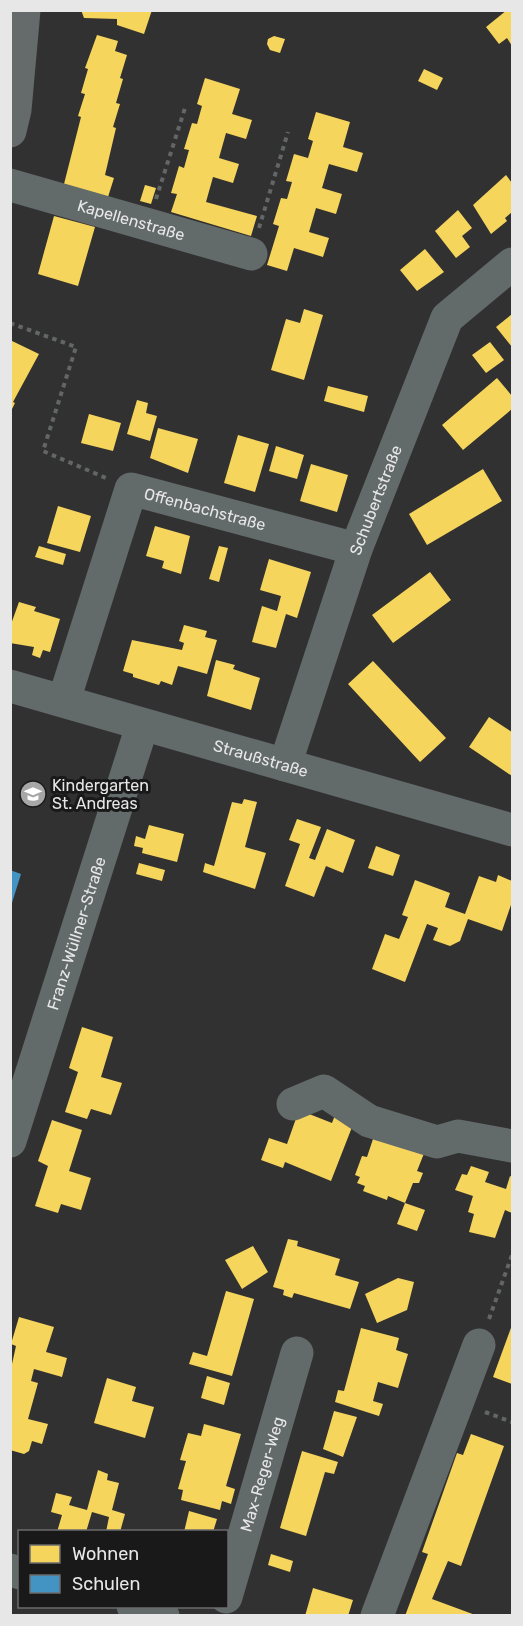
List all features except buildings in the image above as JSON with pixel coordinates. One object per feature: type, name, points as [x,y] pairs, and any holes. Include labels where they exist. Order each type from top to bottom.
[{"type":"main road","points":[[10,131],[15,110],[24,10]]},
{"type":"street","name":"Kapellenstraße","points":[[10,185],[251,254]]},
{"type":"street","name":"Schubertstraße","points":[[285,765],[356,549],[447,318],[513,264]]},
{"type":"street","name":"Offenbachstraße","points":[[64,700],[131,489],[356,549]]},
{"type":"street","name":"Straußstraße","points":[[10,686],[64,700],[142,726],[513,830]]},
{"type":"street","name":"Franz-Wüllner-Straße","points":[[10,1141],[142,726]]},
{"type":"street","points":[[293,1104],[324,1091],[369,1120],[436,1142],[458,1136],[513,1146]]},
{"type":"street","points":[[377,1616],[479,1346]]},
{"type":"street","name":"Max-Reger-Weg","points":[[228,1589],[297,1353]]},
{"type":"street","points":[[138,1608],[163,1616]]},
{"type":"path","points":[[148,225],[186,105]]},
{"type":"path","points":[[251,254],[288,132]]},
{"type":"path","points":[[10,323],[76,347],[43,451],[131,489]]},
{"type":"path","points":[[479,1346],[513,1255]]},
{"type":"place","name":"Kindergarten St. Andreas","points":[[33,794]]}]
